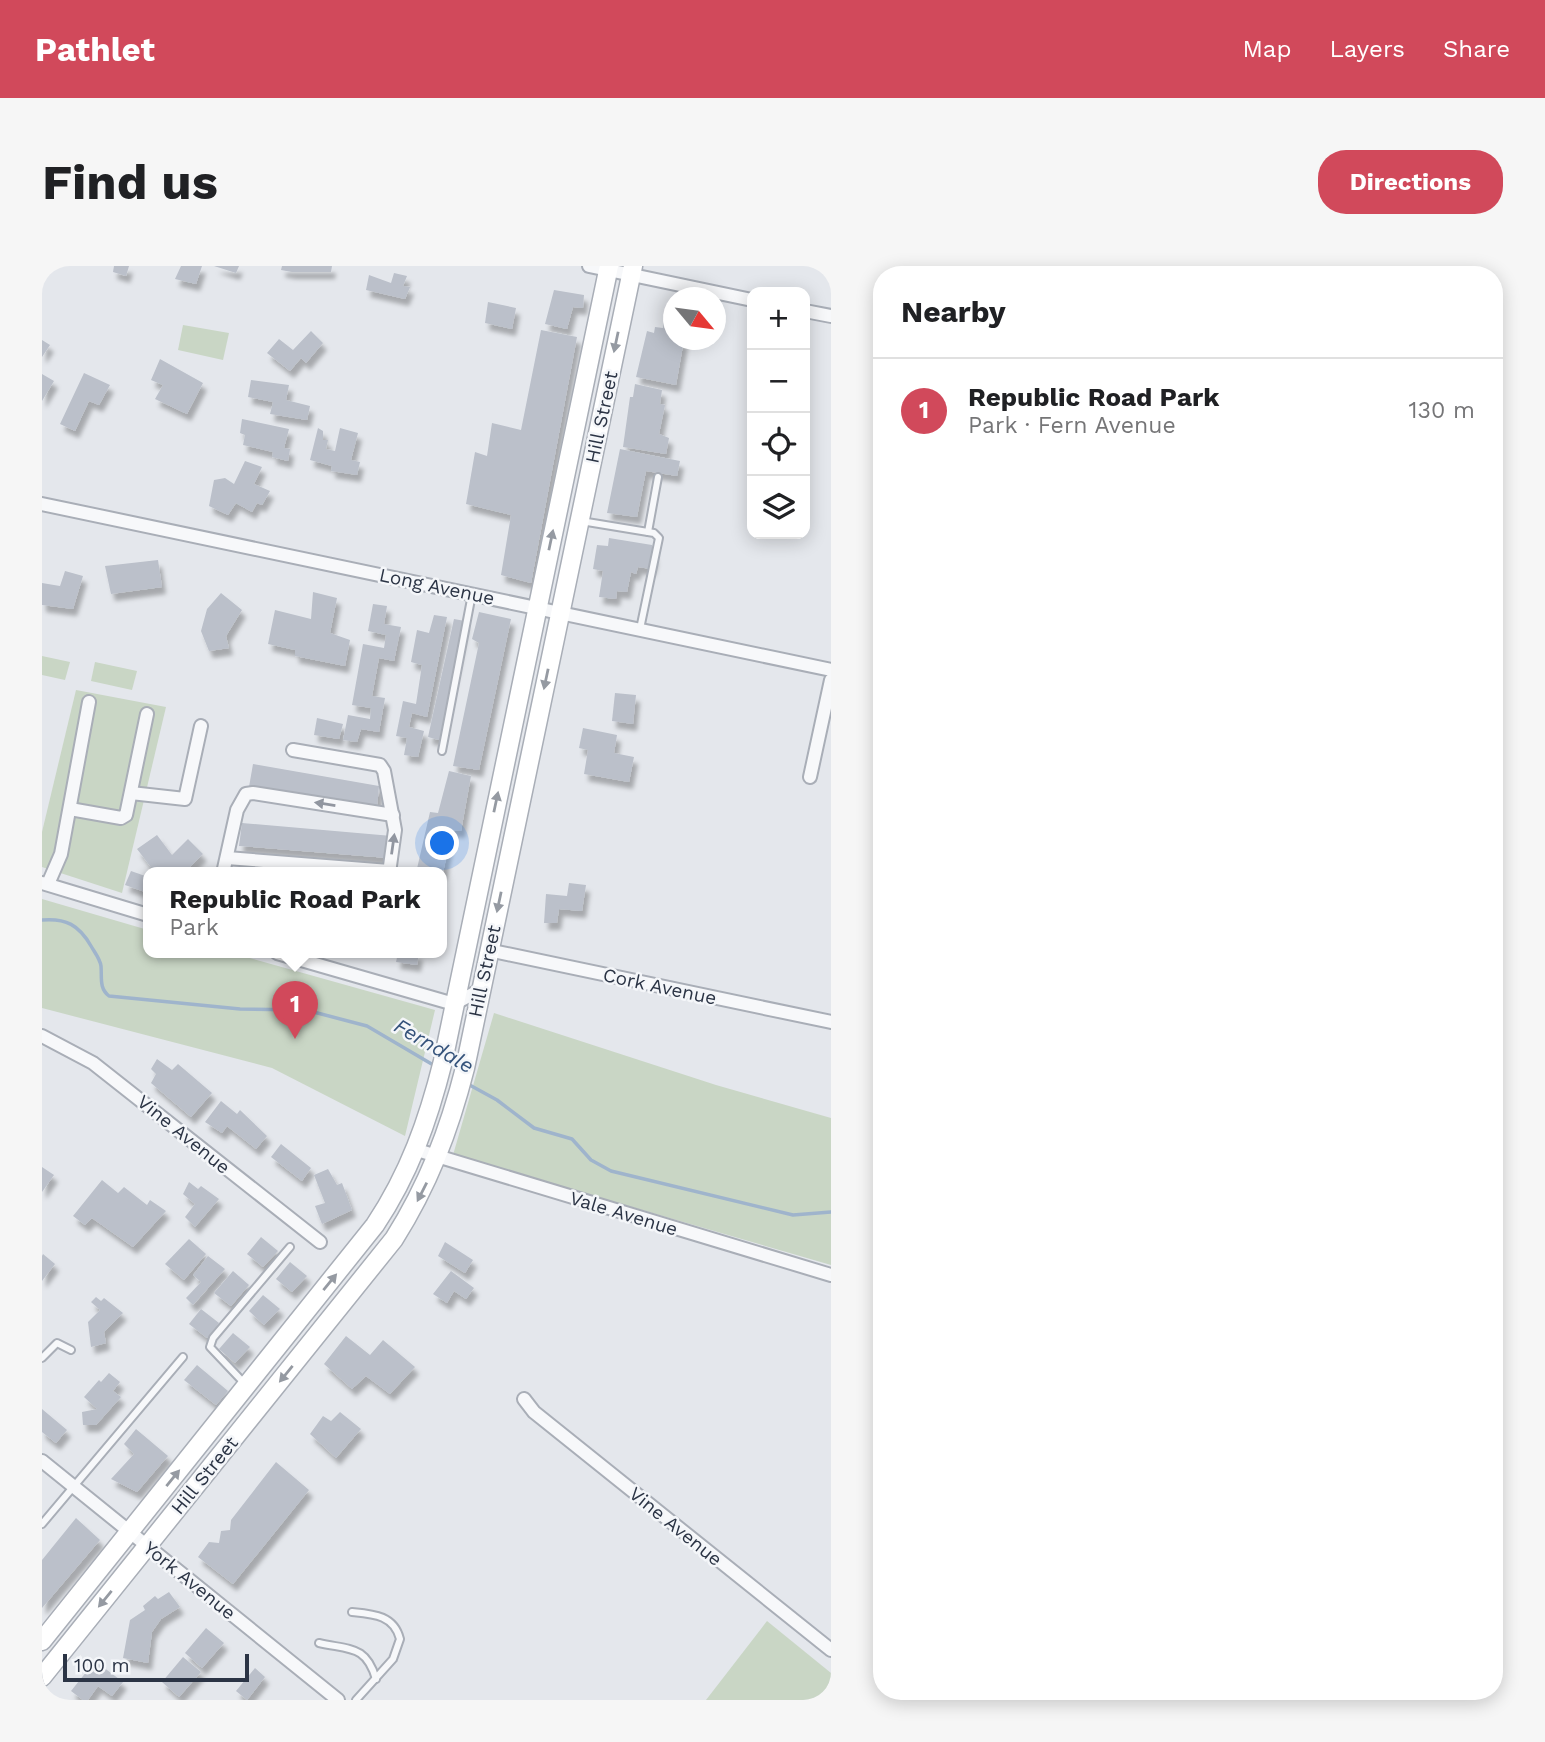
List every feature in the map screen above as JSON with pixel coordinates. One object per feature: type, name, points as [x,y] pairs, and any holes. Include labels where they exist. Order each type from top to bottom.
[{"type":"main road","name":"Hill Street","points":[[42,1641],[375,1225],[416,1150],[443,1061],[608,268]]},
{"type":"main road","name":"Hill Street","points":[[42,1677],[394,1239],[421,1196],[438,1158],[456,1106],[465,1068],[631,270]]},
{"type":"street","points":[[589,266],[631,270],[747,299]]},
{"type":"street","points":[[810,312],[831,316]]},
{"type":"street","name":"Long Avenue","points":[[42,504],[831,670]]},
{"type":"street","points":[[810,777],[831,680]]},
{"type":"street","points":[[89,702],[61,854],[45,884],[143,913]]},
{"type":"street","points":[[70,809],[124,817],[147,714]]},
{"type":"street","points":[[131,793],[185,799],[201,726]]},
{"type":"street","points":[[293,750],[380,765],[384,771],[393,815],[395,839],[390,867]]},
{"type":"street","points":[[225,867],[241,800],[253,793],[393,815]]},
{"type":"street","points":[[227,858],[331,867]]},
{"type":"street","name":"Cork Avenue","points":[[488,950],[831,1022]]},
{"type":"street","points":[[294,958],[454,1004],[480,990]]},
{"type":"street","name":"Vine Avenue","points":[[42,1036],[93,1063],[320,1242]]},
{"type":"street","name":"Vale Avenue","points":[[416,1150],[831,1275]]},
{"type":"street","name":"Vine Avenue","points":[[524,1399],[534,1412],[831,1650]]},
{"type":"street","name":"York Avenue","points":[[42,1461],[338,1700]]},
{"type":"lane","points":[[648,532],[658,477]]},
{"type":"lane","points":[[579,521],[648,532],[659,538],[660,545],[640,629]]},
{"type":"lane","points":[[442,751],[472,594]]},
{"type":"lane","points":[[247,1385],[210,1347],[213,1338],[290,1247]]},
{"type":"lane","points":[[42,1357],[57,1343],[71,1350]]},
{"type":"lane","points":[[42,1524],[72,1485],[183,1357]]},
{"type":"lane","points":[[352,1612],[383,1616],[398,1631],[399,1648],[356,1700]]},
{"type":"lane","points":[[319,1643],[363,1654],[371,1662],[376,1679]]},
{"type":"green space","points":[[183,325],[229,333],[223,360],[178,350]]},
{"type":"green space","points":[[42,656],[70,662],[65,680],[42,675]]},
{"type":"green space","points":[[95,662],[137,671],[132,690],[91,681]]},
{"type":"green space","points":[[76,690],[166,707],[122,893],[42,867],[42,832]]},
{"type":"green space","points":[[42,899],[143,929],[143,958],[250,958],[435,1010],[405,1136],[272,1068],[42,1008]]},
{"type":"green space","points":[[494,1013],[716,1085],[831,1118],[831,1265],[453,1155]]},
{"type":"green space","points":[[767,1621],[831,1673],[831,1688],[821,1700],[706,1700]]},
{"type":"building","points":[[114,266],[129,266],[126,276],[113,272]]},
{"type":"building","points":[[181,266],[202,266],[196,284],[175,279]]},
{"type":"building","points":[[214,266],[239,266],[236,273]]},
{"type":"building","points":[[282,266],[332,266],[331,272],[292,272],[281,270]]},
{"type":"building","points":[[394,273],[407,276],[403,286],[410,287],[405,299],[366,290],[369,275],[391,283]]},
{"type":"building","points":[[554,290],[584,295],[583,308],[573,307],[567,329],[545,324]]},
{"type":"building","points":[[488,302],[516,308],[512,329],[485,323]]},
{"type":"building","points":[[655,327],[663,328],[663,350],[682,350],[676,385],[636,377],[647,331],[654,333]]},
{"type":"building","points":[[541,330],[577,337],[531,583],[501,575],[511,515],[466,504],[475,452],[487,456],[492,423],[521,430]]},
{"type":"building","points":[[311,331],[323,343],[306,363],[301,358],[290,371],[267,353],[279,339],[293,350]]},
{"type":"building","points":[[42,340],[50,345],[42,357]]},
{"type":"building","points":[[160,359],[203,383],[187,414],[155,399],[163,385],[151,380]]},
{"type":"building","points":[[84,373],[110,385],[99,405],[89,401],[75,431],[60,424]]},
{"type":"building","points":[[42,374],[54,381],[42,401]]},
{"type":"building","points":[[251,380],[289,385],[286,400],[310,406],[307,420],[270,414],[273,402],[248,397]]},
{"type":"building","points":[[635,384],[662,390],[660,404],[665,405],[659,434],[669,438],[666,454],[623,447],[630,397],[633,397]]},
{"type":"building","points":[[242,419],[289,429],[284,448],[290,449],[288,461],[272,457],[273,452],[243,445],[245,435],[240,433]]},
{"type":"building","points":[[318,428],[323,431],[323,440],[328,440],[326,449],[335,451],[340,428],[358,433],[351,460],[360,462],[357,475],[331,471],[332,466],[310,460]]},
{"type":"building","points":[[620,449],[680,461],[677,476],[646,471],[637,517],[607,513]]},
{"type":"building","points":[[245,461],[262,467],[254,484],[270,491],[262,505],[257,503],[252,512],[236,503],[228,515],[209,506],[214,480],[225,478],[234,484]]},
{"type":"building","points":[[609,538],[652,545],[654,558],[651,569],[638,567],[636,574],[631,572],[627,592],[617,591],[616,599],[599,597],[603,571],[593,569],[597,545],[608,546]]},
{"type":"building","points":[[158,560],[162,587],[111,594],[105,566]]},
{"type":"building","points":[[65,571],[83,576],[73,609],[42,605],[42,583],[60,586]]},
{"type":"building","points":[[313,592],[337,598],[330,633],[350,640],[345,666],[295,656],[295,650],[268,644],[275,610],[311,619]]},
{"type":"building","points":[[221,593],[242,610],[226,636],[229,648],[209,651],[201,631],[207,609]]},
{"type":"building","points":[[373,604],[387,606],[384,624],[401,627],[394,661],[379,658],[372,696],[385,698],[379,732],[361,729],[357,742],[343,740],[348,715],[370,719],[371,708],[352,705],[363,644],[384,648],[386,635],[368,631]]},
{"type":"building","points":[[479,612],[511,619],[479,770],[453,766],[479,643],[472,639]]},
{"type":"building","points":[[434,615],[447,617],[427,717],[412,713],[409,727],[424,731],[418,757],[404,755],[407,738],[396,736],[403,701],[416,704],[422,665],[411,662],[417,630],[429,633]]},
{"type":"building","points":[[454,619],[465,621],[439,740],[428,737]]},
{"type":"building","points":[[615,693],[636,695],[633,724],[612,721]]},
{"type":"building","points":[[317,718],[343,724],[339,739],[314,735]]},
{"type":"building","points":[[583,728],[617,735],[614,753],[634,757],[629,782],[584,774],[588,750],[579,748]]},
{"type":"building","points":[[253,764],[379,786],[377,808],[249,787]]},
{"type":"building","points":[[449,771],[471,776],[461,831],[452,830],[444,867],[417,867],[430,812],[438,813]]},
{"type":"building","points":[[242,823],[392,836],[388,858],[239,846]]},
{"type":"building","points":[[157,835],[172,855],[188,839],[203,854],[190,867],[151,867],[137,849]]},
{"type":"building","points":[[131,871],[143,875],[143,891],[125,885]]},
{"type":"building","points":[[569,883],[586,885],[582,911],[559,909],[557,923],[544,923],[546,894],[567,896]]},
{"type":"building","points":[[397,958],[418,958],[417,965],[396,962]]},
{"type":"building","points":[[157,1059],[172,1070],[178,1064],[212,1093],[191,1117],[151,1083],[156,1074],[151,1069]]},
{"type":"building","points":[[221,1101],[237,1114],[240,1110],[267,1136],[256,1149],[227,1126],[222,1133],[205,1122]]},
{"type":"building","points":[[281,1144],[311,1168],[302,1181],[271,1157]]},
{"type":"building","points":[[42,1167],[54,1175],[42,1192]]},
{"type":"building","points":[[328,1169],[337,1185],[342,1183],[352,1210],[322,1224],[315,1206],[325,1203],[314,1175]]},
{"type":"building","points":[[102,1180],[118,1193],[124,1187],[147,1205],[150,1200],[166,1211],[133,1247],[92,1218],[85,1225],[73,1216]]},
{"type":"building","points":[[189,1182],[198,1189],[201,1186],[219,1199],[195,1227],[185,1217],[195,1204],[183,1194]]},
{"type":"building","points":[[261,1237],[278,1251],[263,1267],[247,1254]]},
{"type":"building","points":[[189,1239],[206,1254],[184,1280],[165,1264]]},
{"type":"building","points":[[445,1242],[473,1260],[465,1273],[438,1256]]},
{"type":"building","points":[[43,1254],[55,1264],[42,1281],[42,1256]]},
{"type":"building","points":[[208,1256],[225,1269],[193,1305],[186,1298],[201,1282],[193,1275]]},
{"type":"building","points":[[290,1262],[307,1276],[292,1292],[276,1279]]},
{"type":"building","points":[[233,1271],[249,1285],[231,1306],[214,1293]]},
{"type":"building","points":[[451,1271],[474,1288],[466,1299],[454,1291],[447,1303],[433,1294]]},
{"type":"building","points":[[263,1295],[280,1309],[264,1325],[249,1311]]},
{"type":"building","points":[[96,1297],[101,1301],[104,1298],[123,1313],[104,1332],[106,1343],[91,1347],[88,1322],[100,1310],[91,1302]]},
{"type":"building","points":[[201,1309],[219,1323],[207,1338],[189,1324]]},
{"type":"building","points":[[233,1333],[250,1347],[235,1363],[219,1349]]},
{"type":"building","points":[[346,1336],[370,1355],[383,1340],[415,1367],[390,1394],[366,1376],[352,1389],[324,1364]]},
{"type":"building","points":[[197,1365],[228,1391],[216,1405],[184,1380]]},
{"type":"building","points":[[109,1373],[120,1382],[113,1391],[121,1397],[96,1425],[83,1425],[82,1412],[97,1409],[84,1397]]},
{"type":"building","points":[[42,1409],[67,1430],[56,1443],[42,1432]]},
{"type":"building","points":[[340,1412],[361,1429],[336,1458],[310,1434],[323,1416],[331,1421]]},
{"type":"building","points":[[136,1429],[168,1456],[137,1492],[111,1479],[134,1454],[124,1444]]},
{"type":"building","points":[[276,1462],[309,1490],[233,1584],[198,1557],[209,1542],[219,1543],[221,1531],[230,1530],[231,1520]]},
{"type":"building","points":[[76,1518],[100,1540],[42,1608],[42,1560]]},
{"type":"building","points":[[169,1592],[180,1607],[161,1619],[152,1632],[148,1663],[123,1658],[130,1620],[145,1610],[143,1606],[155,1596],[158,1599]]},
{"type":"building","points":[[206,1628],[224,1643],[202,1668],[185,1653]]},
{"type":"building","points":[[183,1657],[201,1672],[179,1697],[162,1682]]},
{"type":"building","points":[[95,1661],[123,1682],[112,1696],[98,1686],[88,1700],[83,1700],[71,1691]]},
{"type":"building","points":[[255,1668],[265,1677],[247,1700],[236,1691]]},
{"type":"waterway","name":"Ferndale","points":[[42,920],[65,922],[82,933],[100,961],[102,986],[109,996],[240,1009],[306,1010],[367,1026],[435,1066]]},
{"type":"waterway","name":"Ferndale","points":[[466,1083],[497,1100],[534,1128],[572,1139],[591,1160],[611,1171],[793,1215],[831,1212]]},
{"type":"place","name":"Republic Road Park","points":[[295,1039]]}]
